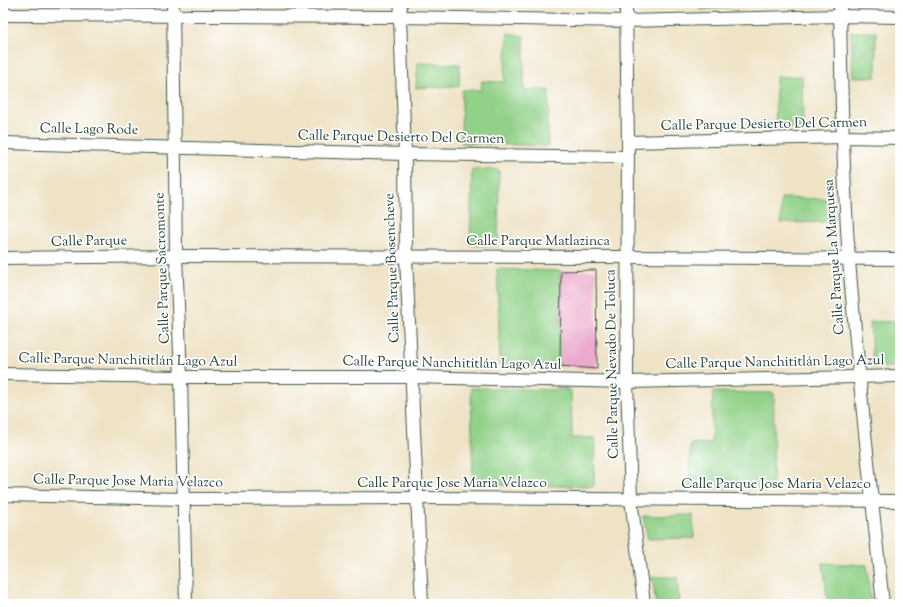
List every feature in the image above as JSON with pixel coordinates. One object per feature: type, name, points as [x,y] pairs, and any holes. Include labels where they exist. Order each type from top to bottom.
[{"type":"street","name":"Calle Parque Sacromonte","points":[[172,3],[176,256],[181,377],[186,604]]},
{"type":"street","name":"Calle Parque Bosencheve","points":[[401,3],[400,17],[406,154],[406,256],[422,604]]},
{"type":"street","name":"Calle Parque Nevado De Toluca","points":[[626,3],[628,142],[627,382],[631,499],[644,604]]},
{"type":"street","name":"Calle Parque La Marquesa","points":[[840,3],[843,137],[849,259],[859,376],[883,604]]},
{"type":"street","points":[[3,15],[400,17],[626,21],[840,16],[900,17]]},
{"type":"street","name":"Calle Parque Desierto Del Carmen","points":[[628,142],[843,137],[900,138]]},
{"type":"street","name":"Calle Lago Rode","points":[[3,143],[175,147]]},
{"type":"street","name":"Calle Parque Desierto Del Carmen","points":[[175,147],[406,154],[627,157]]},
{"type":"street","name":"Calle Parque Matlazinca","points":[[176,256],[900,259]]},
{"type":"street","name":"Calle Parque","points":[[3,258],[176,256]]},
{"type":"street","name":"Calle Parque Nanchititlán Lago Azul","points":[[3,374],[181,377],[412,377],[627,382],[900,376]]},
{"type":"street","name":"Calle Parque Jose Maria Velazco","points":[[3,495],[184,499],[418,498],[900,501]]},
{"type":"green space","points":[[701,3],[728,3],[728,8],[701,10]]},
{"type":"green space","points":[[851,32],[876,32],[876,77],[853,77]]},
{"type":"green space","points":[[508,33],[524,36],[524,90],[549,90],[548,146],[461,143],[462,90],[481,90],[482,81],[504,82]]},
{"type":"green space","points":[[418,63],[460,64],[459,86],[416,88]]},
{"type":"green space","points":[[802,76],[803,129],[775,129],[776,77]]},
{"type":"green space","points":[[472,169],[499,170],[498,246],[470,245]]},
{"type":"green space","points":[[781,198],[834,199],[834,222],[781,223]]},
{"type":"green space","points":[[497,269],[561,271],[560,366],[500,365]]},
{"type":"green space","points":[[900,321],[900,367],[873,367],[870,322]]},
{"type":"green space","points":[[471,388],[571,390],[572,438],[595,438],[594,486],[473,485]]},
{"type":"green space","points":[[713,392],[774,393],[773,488],[689,488],[690,444],[711,443]]},
{"type":"green space","points":[[693,515],[694,538],[648,539],[643,516]]},
{"type":"green space","points":[[823,563],[867,565],[871,604],[828,604]]},
{"type":"green space","points":[[652,577],[677,577],[679,604],[656,604]]},
{"type":"building","points":[[596,270],[597,369],[560,366],[561,271]]}]
